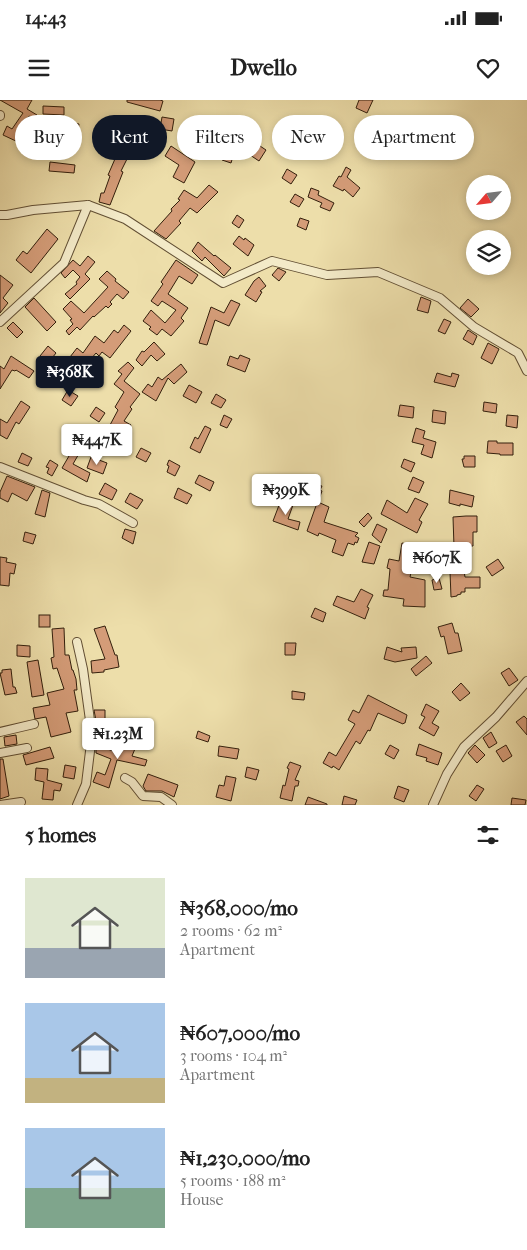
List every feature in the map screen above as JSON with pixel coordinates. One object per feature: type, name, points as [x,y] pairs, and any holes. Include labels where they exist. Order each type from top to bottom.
[{"type":"street","points":[[0,322],[64,264],[88,205]]},
{"type":"street","points":[[0,215],[7,216],[33,210],[88,205],[125,219],[223,283],[272,261],[327,275],[378,272],[440,298],[474,327],[518,353],[527,371]]},
{"type":"street","points":[[0,467],[84,500],[99,504],[133,523]]},
{"type":"street","points":[[77,642],[83,669],[92,735],[86,784],[77,805]]},
{"type":"street","points":[[433,805],[446,774],[464,747],[496,717],[527,681]]},
{"type":"street","points":[[0,732],[34,724]]},
{"type":"street","points":[[0,753],[27,748]]},
{"type":"street","points":[[125,778],[132,782],[144,796],[162,797],[172,805]]},
{"type":"street","points":[[0,805],[21,802]]},
{"type":"building","points":[[0,100],[32,100],[27,109],[37,115],[22,115],[23,113]]},
{"type":"building","points":[[127,100],[163,101],[160,111],[127,102]]},
{"type":"building","points":[[359,100],[373,100],[367,113],[356,108]]},
{"type":"building","points":[[43,106],[64,107],[64,115],[43,114]]},
{"type":"building","points":[[167,118],[174,119],[172,131],[167,130]]},
{"type":"building","points":[[15,125],[15,141],[3,135],[7,126],[12,129]]},
{"type":"building","points":[[171,146],[177,150],[177,160],[192,160],[195,162],[184,183],[173,177],[179,165],[167,157],[167,153]]},
{"type":"building","points":[[262,147],[266,150],[262,156]]},
{"type":"building","points":[[115,160],[126,160],[110,205],[99,202],[101,193],[104,193],[110,176],[108,175]]},
{"type":"building","points":[[50,162],[75,165],[74,173],[49,171]]},
{"type":"building","points":[[346,167],[351,170],[347,177],[360,188],[353,197],[344,189],[343,191],[333,186],[339,176],[341,177]]},
{"type":"building","points":[[287,169],[297,175],[291,184],[282,178]]},
{"type":"building","points":[[209,185],[218,192],[197,213],[190,208],[179,221],[181,223],[166,239],[154,231],[172,211],[171,209],[180,200],[178,199],[184,190],[197,198]]},
{"type":"building","points":[[311,188],[319,191],[318,195],[334,203],[330,211],[320,207],[322,203],[308,197]]},
{"type":"building","points":[[295,194],[304,199],[299,207],[290,202]]},
{"type":"building","points":[[237,215],[244,220],[239,228],[232,223]]},
{"type":"building","points":[[300,218],[309,221],[306,230],[297,226]]},
{"type":"building","points":[[47,229],[58,239],[31,273],[16,260],[23,251],[27,254]]},
{"type":"building","points":[[239,236],[254,245],[248,256],[233,244]]},
{"type":"building","points":[[198,242],[231,268],[224,276],[205,257],[202,261],[192,251]]},
{"type":"building","points":[[88,256],[95,262],[85,274],[90,279],[70,299],[65,294],[77,284],[76,282],[80,277],[73,270],[65,278],[61,273],[73,260],[80,266]]},
{"type":"building","points":[[176,260],[198,275],[192,284],[179,276],[168,294],[188,308],[181,318],[184,321],[171,336],[162,329],[157,335],[143,321],[151,310],[165,323],[176,310],[162,301],[158,306],[151,301]]},
{"type":"building","points":[[278,268],[286,272],[279,281],[272,275]]},
{"type":"building","points":[[107,271],[116,279],[115,281],[129,292],[123,299],[117,294],[110,302],[112,304],[108,308],[106,306],[80,330],[77,327],[69,335],[66,331],[73,324],[70,320],[72,319],[63,309],[71,301],[84,313],[108,287],[99,279]]},
{"type":"building","points":[[0,275],[13,285],[3,298],[8,303],[0,313]]},
{"type":"building","points":[[259,277],[266,286],[260,291],[262,292],[256,302],[245,295]]},
{"type":"building","points":[[421,297],[431,301],[428,313],[417,310]]},
{"type":"building","points":[[34,298],[56,322],[47,331],[25,307]]},
{"type":"building","points":[[468,299],[479,309],[471,317],[460,308]]},
{"type":"building","points":[[231,300],[240,304],[229,326],[215,320],[207,345],[199,343],[211,307],[224,313]]},
{"type":"building","points":[[444,319],[451,322],[445,334],[438,331]]},
{"type":"building","points":[[13,322],[23,332],[17,338],[7,328]]},
{"type":"building","points":[[124,325],[131,331],[110,358],[102,352],[99,356],[96,353],[81,371],[84,372],[77,385],[67,379],[77,363],[70,357],[77,348],[83,353],[95,336],[104,343],[114,330],[118,333]]},
{"type":"building","points":[[468,330],[477,336],[473,345],[463,339]]},
{"type":"building","points":[[154,342],[165,354],[157,361],[151,355],[142,366],[136,360],[142,351],[144,352]]},
{"type":"building","points":[[488,343],[499,349],[492,364],[481,358]]},
{"type":"building","points":[[48,346],[56,353],[49,362],[40,356]]},
{"type":"building","points":[[240,355],[250,359],[245,372],[227,365],[230,356],[238,359]]},
{"type":"building","points":[[11,356],[34,371],[29,378],[16,370],[12,370],[0,389],[0,366],[4,369]]},
{"type":"building","points":[[128,362],[134,368],[124,381],[140,394],[130,407],[132,409],[124,421],[131,425],[126,434],[110,425],[118,410],[115,407],[124,392],[114,384],[122,374],[118,371]]},
{"type":"building","points":[[181,364],[187,372],[174,384],[168,378],[156,401],[142,392],[148,384],[152,387],[158,377],[162,380]]},
{"type":"building","points":[[437,373],[451,377],[452,373],[459,375],[455,387],[434,382]]},
{"type":"building","points":[[189,385],[202,392],[196,403],[183,396]]},
{"type":"building","points":[[68,390],[78,396],[71,406],[62,400]]},
{"type":"building","points":[[216,394],[226,400],[221,408],[211,403]]},
{"type":"building","points":[[21,401],[30,407],[19,424],[16,422],[7,439],[0,435],[0,419],[7,423]]},
{"type":"building","points":[[484,402],[497,404],[496,413],[483,411]]},
{"type":"building","points":[[400,405],[414,407],[413,418],[398,416]]},
{"type":"building","points":[[96,407],[105,413],[99,422],[90,416]]},
{"type":"building","points":[[433,410],[446,412],[445,424],[432,422]]},
{"type":"building","points":[[224,415],[232,419],[227,428],[220,425]]},
{"type":"building","points":[[507,415],[518,416],[517,428],[506,426]]},
{"type":"building","points":[[205,426],[211,429],[200,453],[190,448],[195,437],[198,439]]},
{"type":"building","points":[[416,428],[425,431],[423,438],[436,442],[432,458],[421,454],[424,445],[412,442]]},
{"type":"building","points":[[79,431],[88,438],[73,464],[90,473],[87,482],[62,468],[69,456],[63,453]]},
{"type":"building","points":[[488,441],[513,443],[513,455],[487,453]]},
{"type":"building","points":[[141,448],[151,453],[146,462],[136,457]]},
{"type":"building","points":[[22,453],[32,458],[28,466],[18,462]]},
{"type":"building","points":[[464,456],[475,456],[475,467],[464,467],[462,459],[464,459]]},
{"type":"building","points":[[91,457],[107,463],[103,474],[87,468]]},
{"type":"building","points":[[404,459],[415,463],[411,472],[401,467]]},
{"type":"building","points":[[50,460],[58,465],[52,476],[47,473],[49,468],[46,467]]},
{"type":"building","points":[[169,460],[180,466],[175,476],[167,472]]},
{"type":"building","points":[[199,475],[214,482],[210,491],[195,483]]},
{"type":"building","points":[[7,476],[35,487],[27,501],[12,493],[8,502],[0,498],[0,492]]},
{"type":"building","points":[[413,477],[424,482],[419,493],[408,489]]},
{"type":"building","points":[[105,483],[117,490],[112,500],[99,494]]},
{"type":"building","points":[[317,485],[322,486],[318,502],[329,507],[324,522],[358,533],[355,536],[359,538],[357,543],[355,542],[354,545],[348,543],[343,556],[332,552],[336,540],[319,533],[318,536],[307,531],[317,503],[297,498],[300,486],[315,489]]},
{"type":"building","points":[[178,488],[192,495],[187,504],[174,498]]},
{"type":"building","points":[[42,490],[50,493],[45,517],[35,514]]},
{"type":"building","points":[[450,490],[474,496],[472,507],[449,503]]},
{"type":"building","points":[[130,493],[143,500],[137,509],[125,502]]},
{"type":"building","points":[[415,498],[428,504],[419,520],[422,522],[417,533],[381,514],[387,500],[407,513]]},
{"type":"building","points":[[281,500],[293,505],[288,519],[300,522],[298,530],[273,521]]},
{"type":"building","points":[[368,513],[372,518],[364,527],[359,522]]},
{"type":"building","points":[[477,516],[477,532],[473,532],[473,546],[454,547],[453,517]]},
{"type":"building","points":[[377,524],[387,529],[381,543],[372,535]]},
{"type":"building","points":[[125,529],[136,532],[133,544],[122,538]]},
{"type":"building","points":[[25,532],[36,535],[33,544],[23,541]]},
{"type":"building","points":[[369,542],[380,546],[374,564],[362,562]]},
{"type":"building","points":[[402,543],[412,545],[409,564],[413,564],[410,577],[425,580],[425,607],[403,606],[404,599],[383,596],[384,590],[388,590],[390,569],[387,568],[389,559],[399,561]]},
{"type":"building","points":[[0,557],[7,558],[6,562],[16,564],[14,574],[10,573],[9,586],[0,585]]},
{"type":"building","points":[[498,559],[504,568],[492,576],[486,567]]},
{"type":"building","points":[[464,571],[465,577],[480,577],[480,588],[465,588],[465,592],[451,597],[450,572]]},
{"type":"building","points":[[439,578],[442,589],[434,590],[432,580]]},
{"type":"building","points":[[361,589],[373,595],[367,607],[369,608],[365,619],[333,605],[337,596],[354,602]]},
{"type":"building","points":[[315,608],[326,613],[323,622],[311,617]]},
{"type":"building","points":[[39,615],[50,615],[50,627],[39,627]]},
{"type":"building","points":[[452,623],[455,633],[458,633],[462,651],[448,654],[444,636],[441,637],[438,627]]},
{"type":"building","points":[[105,626],[115,655],[117,655],[119,667],[104,670],[104,672],[92,673],[91,661],[105,659],[94,629]]},
{"type":"building","points":[[64,628],[65,655],[69,655],[76,679],[77,690],[74,690],[78,711],[66,713],[71,732],[51,737],[46,717],[35,719],[33,708],[50,705],[47,693],[64,689],[57,668],[53,669],[51,658],[54,657],[52,629]]},
{"type":"building","points":[[285,643],[296,643],[295,655],[285,655]]},
{"type":"building","points":[[17,645],[30,646],[30,657],[17,656]]},
{"type":"building","points":[[387,647],[402,652],[401,648],[416,647],[417,658],[395,662],[384,659]]},
{"type":"building","points":[[426,656],[432,663],[416,676],[411,669]]},
{"type":"building","points":[[38,660],[44,695],[32,697],[27,662]]},
{"type":"building","points":[[509,668],[518,680],[509,686],[501,673]]},
{"type":"building","points":[[11,669],[13,687],[15,687],[17,693],[5,695],[0,673],[2,673],[2,670]]},
{"type":"building","points":[[461,683],[470,693],[460,701],[452,692]]},
{"type":"building","points":[[292,691],[305,693],[304,700],[292,699]]},
{"type":"building","points":[[368,695],[407,715],[405,723],[403,724],[378,713],[370,731],[368,730],[360,744],[356,741],[339,770],[323,763],[329,752],[336,756],[355,724],[348,720],[353,710],[359,713]]},
{"type":"building","points":[[426,704],[439,711],[432,723],[439,727],[434,736],[419,728],[425,717],[421,715]]},
{"type":"building","points":[[94,710],[105,710],[105,722],[96,721]]},
{"type":"building","points":[[524,716],[527,719],[527,735],[516,722]]},
{"type":"building","points":[[198,731],[210,736],[208,742],[196,738]]},
{"type":"building","points":[[491,732],[497,743],[489,748],[483,738]]},
{"type":"building","points":[[128,734],[139,739],[132,756],[147,760],[145,766],[117,760],[109,788],[93,782],[97,772],[105,775],[111,759],[96,753],[96,745],[119,753]]},
{"type":"building","points":[[16,735],[17,744],[5,746],[4,737]]},
{"type":"building","points":[[419,744],[442,753],[438,765],[426,761],[427,758],[416,755]]},
{"type":"building","points":[[390,745],[399,750],[394,759],[385,754]]},
{"type":"building","points":[[475,745],[485,755],[477,763],[468,753]]},
{"type":"building","points":[[506,745],[512,756],[503,762],[496,751]]},
{"type":"building","points":[[219,746],[239,749],[237,759],[218,756]]},
{"type":"building","points":[[50,747],[54,758],[26,765],[23,755]]},
{"type":"building","points":[[0,759],[3,759],[9,796],[0,799]]},
{"type":"building","points":[[290,762],[301,766],[295,780],[299,781],[298,786],[295,786],[292,801],[280,798],[283,785],[285,786],[289,769],[287,768]]},
{"type":"building","points":[[65,765],[76,767],[74,779],[63,777]]},
{"type":"building","points":[[247,767],[259,770],[256,780],[245,777]]},
{"type":"building","points":[[36,768],[48,769],[47,780],[62,784],[60,791],[54,790],[53,800],[42,799],[44,782],[35,780]]},
{"type":"building","points":[[148,774],[178,785],[174,797],[162,791],[146,791],[143,786]]},
{"type":"building","points":[[226,776],[236,778],[231,801],[216,797],[219,785],[224,786]]},
{"type":"building","points":[[477,785],[484,789],[476,801],[469,796]]},
{"type":"building","points":[[398,786],[409,790],[404,802],[394,798]]},
{"type":"building","points":[[344,796],[357,800],[355,805],[342,805]]},
{"type":"building","points":[[308,797],[327,804],[327,805],[305,805]]},
{"type":"building","points":[[512,798],[526,800],[525,805],[511,805]]}]
